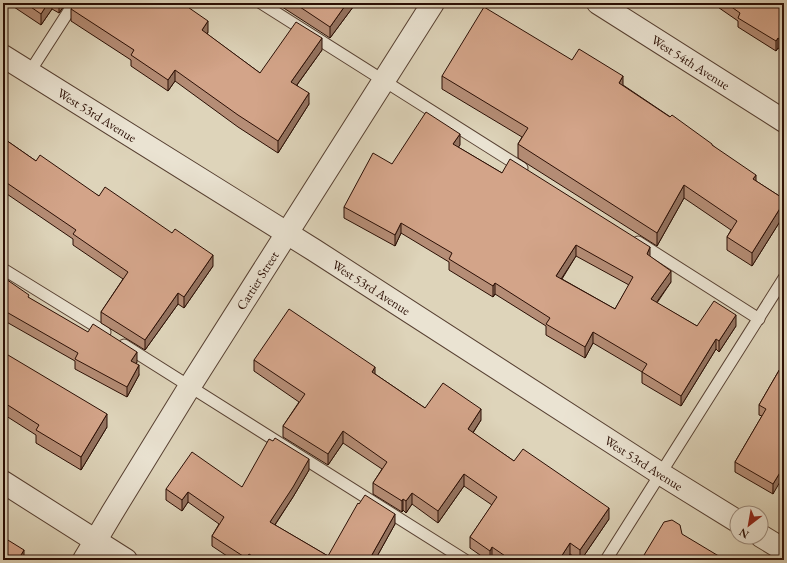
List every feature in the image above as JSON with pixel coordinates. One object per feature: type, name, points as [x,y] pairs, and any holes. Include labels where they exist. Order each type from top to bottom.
[{"type":"street","name":"Cartier Street","points":[[84,560],[190,386],[288,234],[433,3]]},
{"type":"street","name":"West 54th Avenue","points":[[598,3],[784,121]]},
{"type":"street","name":"West 53rd Avenue","points":[[3,56],[288,234],[661,474],[729,516]]},
{"type":"street","points":[[3,482],[126,560]]},
{"type":"street","points":[[769,541],[784,550]]},
{"type":"lane","points":[[29,73],[74,3]]},
{"type":"lane","points":[[261,3],[531,174]]},
{"type":"lane","points":[[631,238],[759,319]]},
{"type":"lane","points":[[3,269],[465,560]]},
{"type":"lane","points":[[606,560],[784,278]]},
{"type":"building","points":[[25,3],[48,3],[41,14]]},
{"type":"building","points":[[74,3],[182,3],[208,21],[202,30],[260,73],[296,22],[322,38],[291,82],[309,93],[278,141],[238,115],[175,70],[168,80],[131,55],[134,50],[71,9]]},
{"type":"building","points":[[294,3],[347,3],[330,27]]},
{"type":"building","points":[[726,3],[784,3],[784,42],[778,38],[776,41],[738,18],[740,13]]},
{"type":"building","points":[[484,7],[572,60],[579,49],[623,76],[619,83],[670,117],[672,115],[756,175],[753,179],[784,199],[784,202],[752,253],[727,237],[737,221],[684,185],[657,233],[518,144],[528,128],[442,76]]},
{"type":"building","points":[[426,112],[460,134],[453,144],[502,173],[510,159],[650,247],[647,254],[671,271],[651,299],[697,326],[714,301],[736,315],[719,341],[716,339],[681,396],[642,372],[647,364],[593,332],[585,347],[546,324],[550,318],[495,283],[493,286],[449,259],[452,253],[401,223],[395,235],[344,207],[373,153],[392,164]],"holes":[[[576,245],[633,277],[615,309],[556,276]]]},
{"type":"building","points":[[3,138],[36,161],[40,155],[99,196],[105,187],[172,233],[175,229],[213,255],[184,297],[178,293],[145,340],[101,312],[128,272],[73,234],[76,230],[4,181],[3,183]]},
{"type":"building","points":[[3,277],[29,295],[28,297],[88,332],[93,324],[137,352],[131,361],[139,365],[127,387],[75,359],[78,353],[3,310]]},
{"type":"building","points":[[289,309],[375,367],[372,372],[425,408],[443,383],[481,409],[468,429],[514,461],[523,449],[609,508],[580,550],[570,543],[559,560],[511,560],[492,547],[490,551],[470,537],[497,497],[464,474],[438,511],[412,493],[406,501],[403,499],[402,501],[373,483],[387,462],[343,431],[328,454],[283,426],[305,394],[254,360]]},
{"type":"building","points":[[3,352],[107,414],[81,457],[36,430],[39,425],[3,402]]},
{"type":"building","points":[[781,367],[784,368],[784,466],[773,484],[735,462],[766,409],[759,405]]},
{"type":"building","points":[[275,438],[309,459],[270,522],[328,556],[358,503],[359,504],[365,495],[395,514],[369,560],[258,560],[249,554],[246,558],[212,536],[224,517],[188,492],[182,500],[166,489],[192,452],[242,487],[269,439],[273,441]]},
{"type":"building","points":[[672,520],[680,525],[682,534],[722,558],[721,560],[641,560],[664,522]]},
{"type":"building","points":[[3,537],[24,550],[18,560],[3,560]]},
{"type":"building","points":[[612,557],[616,560],[609,560]]}]
